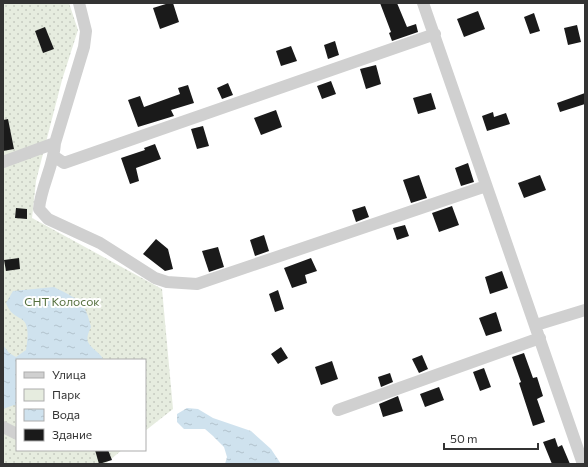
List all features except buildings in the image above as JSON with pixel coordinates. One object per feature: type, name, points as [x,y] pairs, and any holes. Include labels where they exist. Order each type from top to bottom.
[{"type":"street","points":[[79,3],[86,31],[84,47],[55,143],[54,157],[49,169],[39,204],[39,209],[48,219],[100,243],[155,278],[167,282],[197,284],[486,186]]},
{"type":"street","points":[[423,3],[583,464]]},
{"type":"street","points":[[54,157],[64,162],[435,34]]},
{"type":"street","points":[[3,162],[55,143]]},
{"type":"street","points":[[536,325],[585,310]]},
{"type":"street","points":[[338,410],[540,338]]},
{"type":"street","points":[[3,427],[16,434]]},
{"type":"green space","name":"СНТ Колосок","points":[[3,3],[69,3],[78,30],[62,80],[36,181],[32,218],[162,289],[173,409],[146,430],[146,359],[16,359],[16,451],[121,451],[105,464],[3,464]]},
{"type":"water","points":[[54,287],[79,301],[86,311],[91,327],[87,338],[88,342],[103,359],[16,359],[16,406],[3,409],[3,345],[9,353],[16,357],[26,350],[28,337],[25,323],[10,310],[6,303],[13,291]]},
{"type":"water","points":[[187,408],[198,409],[213,418],[251,431],[271,449],[281,464],[225,464],[227,457],[224,447],[205,429],[184,429],[177,422],[177,414]]}]
